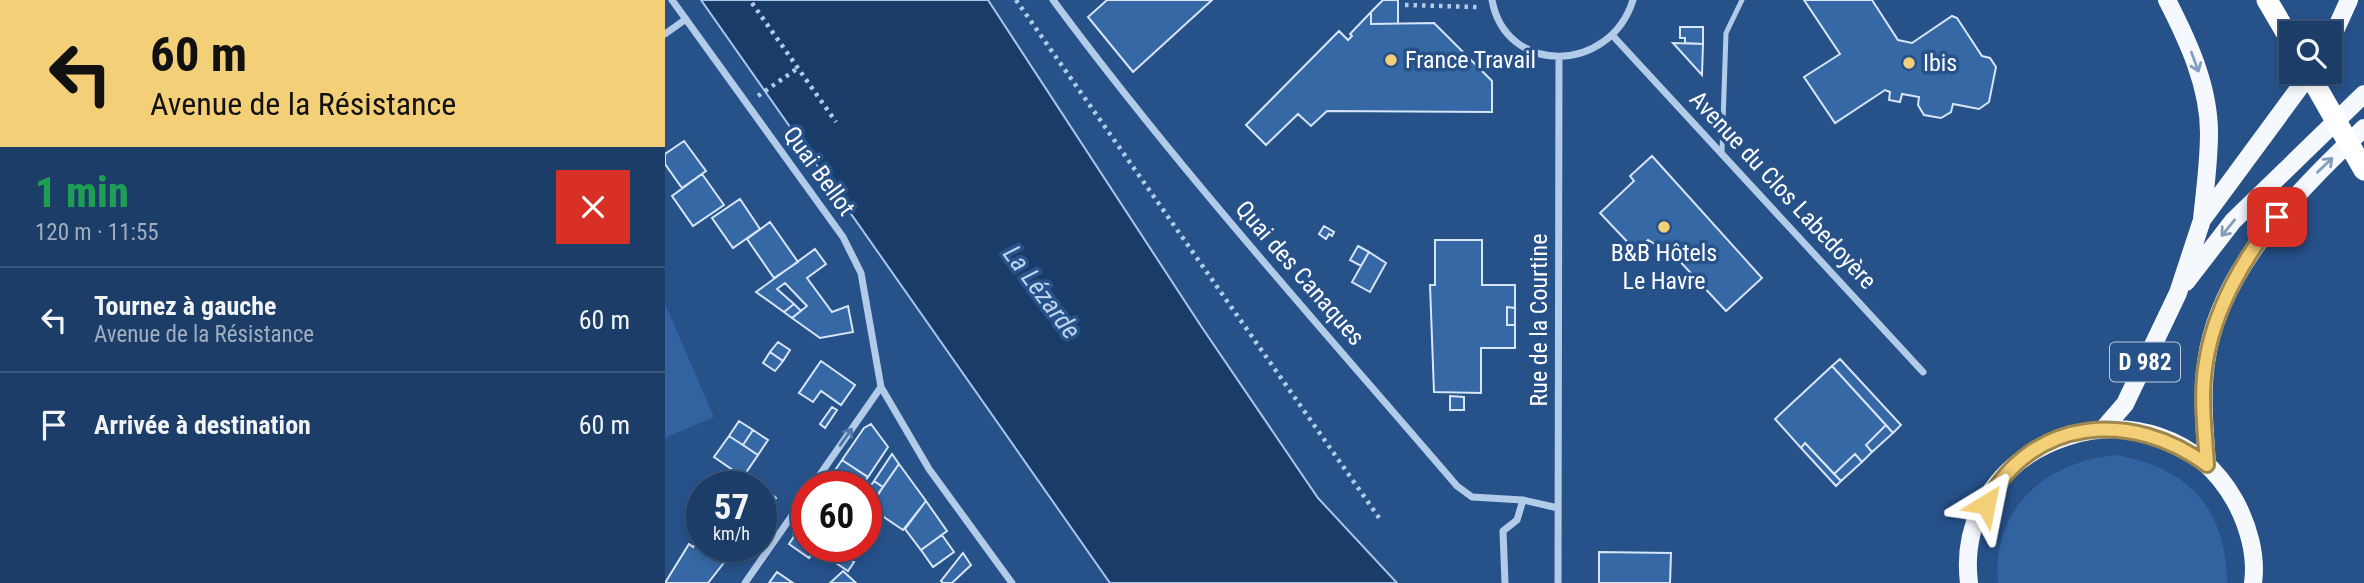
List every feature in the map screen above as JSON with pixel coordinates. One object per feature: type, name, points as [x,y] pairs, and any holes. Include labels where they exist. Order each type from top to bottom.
[{"type":"highway","points":[[2267,0],[2279,21]]},
{"type":"highway","points":[[2316,84],[2364,170]]},
{"type":"main road","points":[[2167,0],[2185,36],[2205,94],[2210,131],[2202,220],[2178,293]]},
{"type":"main road","points":[[2339,21],[2349,0]]},
{"type":"main road","points":[[2202,220],[2300,84]]},
{"type":"main road","name":"D 982","points":[[2105,427],[2125,404],[2178,293],[2233,220],[2364,94]]},
{"type":"main road","name":"D 982","points":[[2207,465],[2203,392],[2206,360],[2218,320],[2236,278],[2262,236],[2303,186],[2364,128]]},
{"type":"main road","points":[[1966,580],[1971,545],[1979,517],[1993,492],[2011,469],[2033,452],[2058,439],[2105,427],[2139,431],[2164,438],[2207,465],[2228,488],[2243,516],[2252,545],[2253,583]]},
{"type":"street","name":"Quai Bellot","points":[[672,0],[843,237],[861,273],[881,387]]},
{"type":"street","name":"Quai des Canaques","points":[[1053,0],[1107,73],[1191,175],[1457,486],[1472,497],[1523,500],[1559,508]]},
{"type":"street","points":[[1493,4],[1506,30],[1526,47],[1559,57],[1594,50],[1613,36],[1628,17],[1633,0]]},
{"type":"street","points":[[665,34],[686,19]]},
{"type":"street","name":"Avenue du Clos Labedoyère","points":[[1613,36],[1923,372]]},
{"type":"street","name":"Rue de la Courtine","points":[[1558,583],[1559,57]]},
{"type":"street","points":[[822,471],[881,387],[929,469],[1012,583]]},
{"type":"street","points":[[1505,583],[1503,531],[1517,520],[1523,500]]},
{"type":"street","points":[[745,583],[791,517]]},
{"type":"lane","points":[[1722,152],[1726,33],[1742,0]]},
{"type":"path","points":[[1016,0],[1381,522]]},
{"type":"path","points":[[752,3],[836,122]]},
{"type":"path","points":[[1405,5],[1493,4]]},
{"type":"path","points":[[758,96],[798,68]]},
{"type":"shaded area","points":[[665,304],[714,417],[665,438]]},
{"type":"shaded area","points":[[2116,455],[2164,470],[2183,481],[2199,496],[2211,513],[2219,533],[2225,556],[2227,583],[1998,583],[1998,556],[2004,532],[2014,511],[2028,494],[2067,467]]},
{"type":"water","name":"La Lézarde","points":[[701,0],[988,0],[1201,326],[1318,498],[1397,583],[1110,583]]},
{"type":"building","points":[[1107,0],[1212,0],[1133,72],[1088,17]]},
{"type":"building","points":[[1383,0],[1398,0],[1398,24],[1371,24],[1371,12]]},
{"type":"building","name":"Ibis","points":[[1804,0],[1872,0],[1898,40],[1912,43],[1952,16],[1957,18],[1982,56],[1990,58],[1996,67],[1989,102],[1979,109],[1953,104],[1951,112],[1941,118],[1924,115],[1918,105],[1919,97],[1902,94],[1900,102],[1889,100],[1890,92],[1885,90],[1835,123],[1804,77],[1840,54]]},
{"type":"building","name":"France Travail","points":[[1371,12],[1371,24],[1434,23],[1492,81],[1492,112],[1327,111],[1311,126],[1298,114],[1266,145],[1246,125],[1339,31],[1348,40],[1352,36],[1350,34]]},
{"type":"building","points":[[1680,27],[1703,27],[1703,44],[1685,43],[1685,38],[1680,38]]},
{"type":"building","points":[[1673,43],[1703,44],[1702,75]]},
{"type":"building","points":[[684,141],[706,171],[682,188],[665,164],[665,154]]},
{"type":"building","name":"B&B Hôtels Le Havre","points":[[1652,156],[1762,278],[1726,311],[1675,256],[1648,240],[1636,251],[1600,213],[1634,181],[1630,176]]},
{"type":"building","points":[[702,174],[724,205],[693,226],[672,196]]},
{"type":"building","points":[[740,199],[760,229],[733,248],[712,218]]},
{"type":"building","points":[[770,222],[798,262],[774,278],[747,239]]},
{"type":"building","points":[[1324,226],[1334,232],[1326,239],[1319,234]]},
{"type":"building","points":[[1435,240],[1482,240],[1482,285],[1515,285],[1515,308],[1507,307],[1507,325],[1515,325],[1515,348],[1481,348],[1481,393],[1434,392],[1430,285],[1435,285]]},
{"type":"building","points":[[1358,246],[1369,252],[1361,266],[1350,260]]},
{"type":"building","points":[[815,249],[826,264],[807,278],[832,312],[848,306],[853,332],[820,338],[792,318],[807,306],[785,283],[777,289],[794,304],[784,312],[756,292]]},
{"type":"building","points":[[1369,252],[1386,263],[1370,292],[1352,282]]},
{"type":"building","points":[[794,304],[801,311],[792,318],[784,312]]},
{"type":"building","points":[[1507,307],[1515,308],[1515,325],[1507,325]]},
{"type":"building","points":[[778,342],[790,350],[783,361],[770,352]]},
{"type":"building","points":[[770,352],[783,361],[775,371],[763,363]]},
{"type":"building","points":[[1840,359],[1901,425],[1893,433],[1832,366]]},
{"type":"building","points":[[821,361],[855,385],[841,405],[821,391],[813,402],[799,393]]},
{"type":"building","points":[[1832,366],[1886,425],[1866,445],[1872,452],[1862,462],[1855,454],[1834,474],[1805,443],[1801,448],[1775,419]]},
{"type":"building","points":[[1450,396],[1464,397],[1464,410],[1450,410]]},
{"type":"building","points":[[832,407],[837,410],[825,428],[820,424]]},
{"type":"building","points":[[739,421],[753,430],[743,445],[729,436]]},
{"type":"building","points":[[871,424],[888,447],[872,471],[859,471],[842,460],[864,428]]},
{"type":"building","points":[[1886,425],[1893,433],[1872,452],[1866,445]]},
{"type":"building","points":[[753,430],[768,440],[758,455],[743,445]]},
{"type":"building","points":[[729,436],[758,455],[747,471],[734,471],[714,457]]},
{"type":"building","points":[[1805,443],[1841,481],[1836,486],[1801,448]]},
{"type":"building","points":[[892,454],[899,464],[883,487],[881,471]]},
{"type":"building","points":[[1855,454],[1862,462],[1841,481],[1834,474]]},
{"type":"building","points":[[842,460],[859,471],[834,471]]},
{"type":"building","points":[[899,464],[926,501],[903,530],[882,516],[882,488]]},
{"type":"building","points":[[926,501],[947,531],[921,550],[905,529]]},
{"type":"building","points":[[942,535],[954,552],[933,567],[921,550]]},
{"type":"building","points":[[686,549],[686,562],[724,562],[708,583],[665,583]]},
{"type":"building","points":[[1599,552],[1671,553],[1670,583],[1599,583]]},
{"type":"building","points":[[963,553],[971,565],[952,583],[943,583],[941,581]]},
{"type":"building","points":[[834,562],[854,562],[848,571]]},
{"type":"building","points":[[843,571],[856,583],[830,583]]},
{"type":"building","points":[[777,572],[793,583],[769,583]]},
{"type":"place","name":"France Travail","points":[[1391,60]]},
{"type":"place","name":"Ibis","points":[[1909,63]]},
{"type":"place","name":"B&B Hôtels Le Havre","points":[[1664,227]]},
{"type":"route","points":[[1986,504],[2011,469],[2033,452],[2058,439],[2105,427],[2139,431],[2164,438],[2207,465],[2203,392],[2206,360],[2218,320],[2236,278],[2277,217]]}]
